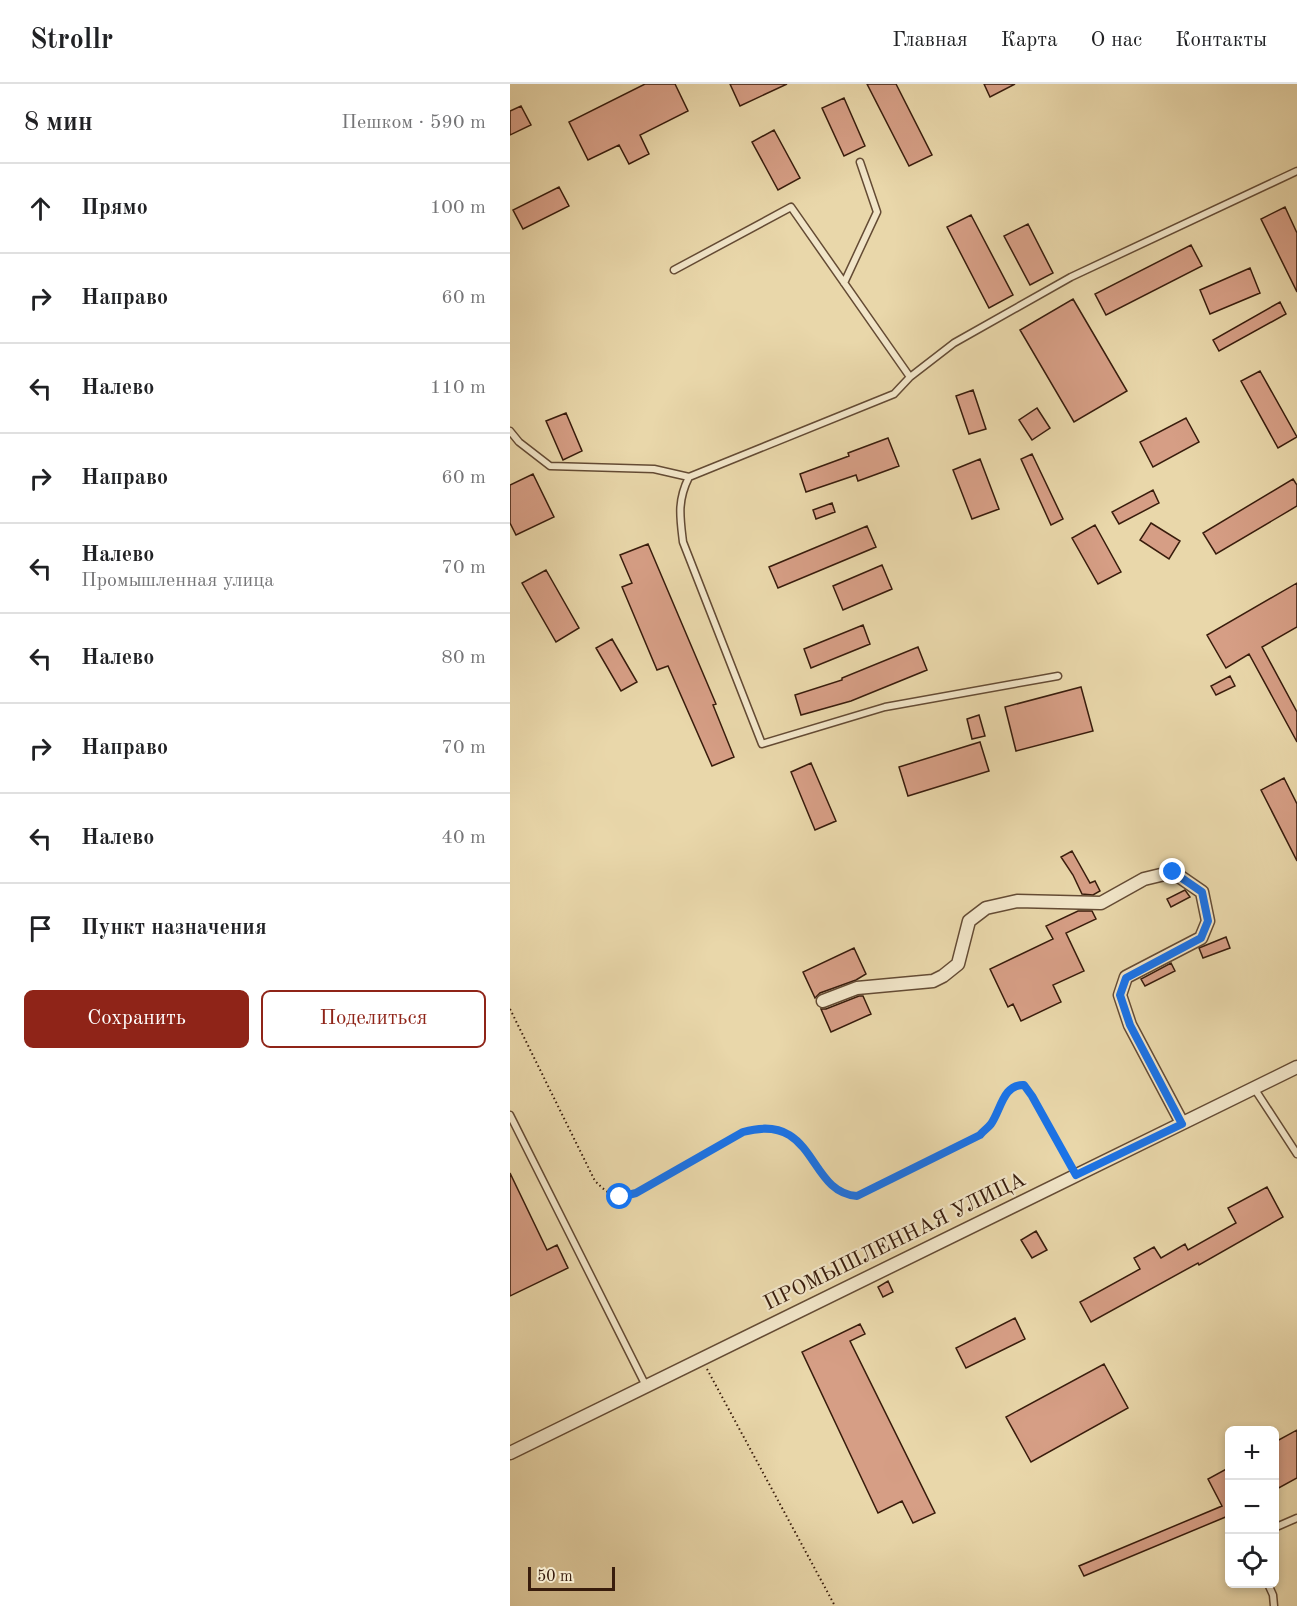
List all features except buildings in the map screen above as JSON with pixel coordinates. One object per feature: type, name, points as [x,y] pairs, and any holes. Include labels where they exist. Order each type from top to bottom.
[{"type":"street","points":[[823,1001],[856,988],[933,981],[943,976],[958,964],[969,921],[986,908],[1017,901],[1101,903],[1144,879],[1173,872],[1202,892],[1208,921],[1201,938],[1126,978],[1120,995],[1130,1025],[1182,1124]]},
{"type":"street","name":"ПРОМЫШЛЕННАЯ УЛИЦА","points":[[510,1453],[1297,1067]]},
{"type":"lane","points":[[844,283],[877,212],[860,162]]},
{"type":"lane","points":[[510,431],[519,442],[550,466],[654,469],[689,477],[894,394],[910,377],[954,343],[1071,277],[1297,171]]},
{"type":"lane","points":[[674,270],[791,207],[910,377]]},
{"type":"lane","points":[[689,477],[681,495],[679,508],[683,542],[762,744],[885,707],[1058,676]]},
{"type":"lane","points":[[1254,1089],[1297,1154]]},
{"type":"lane","points":[[510,1116],[646,1386]]},
{"type":"lane","points":[[1279,1526],[1297,1518]]},
{"type":"lane","points":[[1270,1588],[1274,1606]]},
{"type":"path","points":[[510,1009],[595,1181],[607,1192],[620,1197],[636,1193],[743,1132],[773,1127],[785,1132],[796,1141],[836,1190],[846,1196],[857,1196],[980,1135],[991,1124],[1008,1090],[1016,1085],[1024,1085],[1032,1096],[1076,1175]]},
{"type":"path","points":[[701,1359],[835,1606]]},
{"type":"route","points":[[620,1197],[636,1193],[743,1132],[773,1127],[785,1132],[796,1141],[836,1190],[846,1196],[857,1196],[980,1135],[991,1124],[1008,1090],[1016,1085],[1024,1085],[1032,1096],[1076,1175],[1182,1124],[1130,1025],[1120,995],[1126,978],[1201,938],[1208,921],[1202,892],[1173,872]]}]
